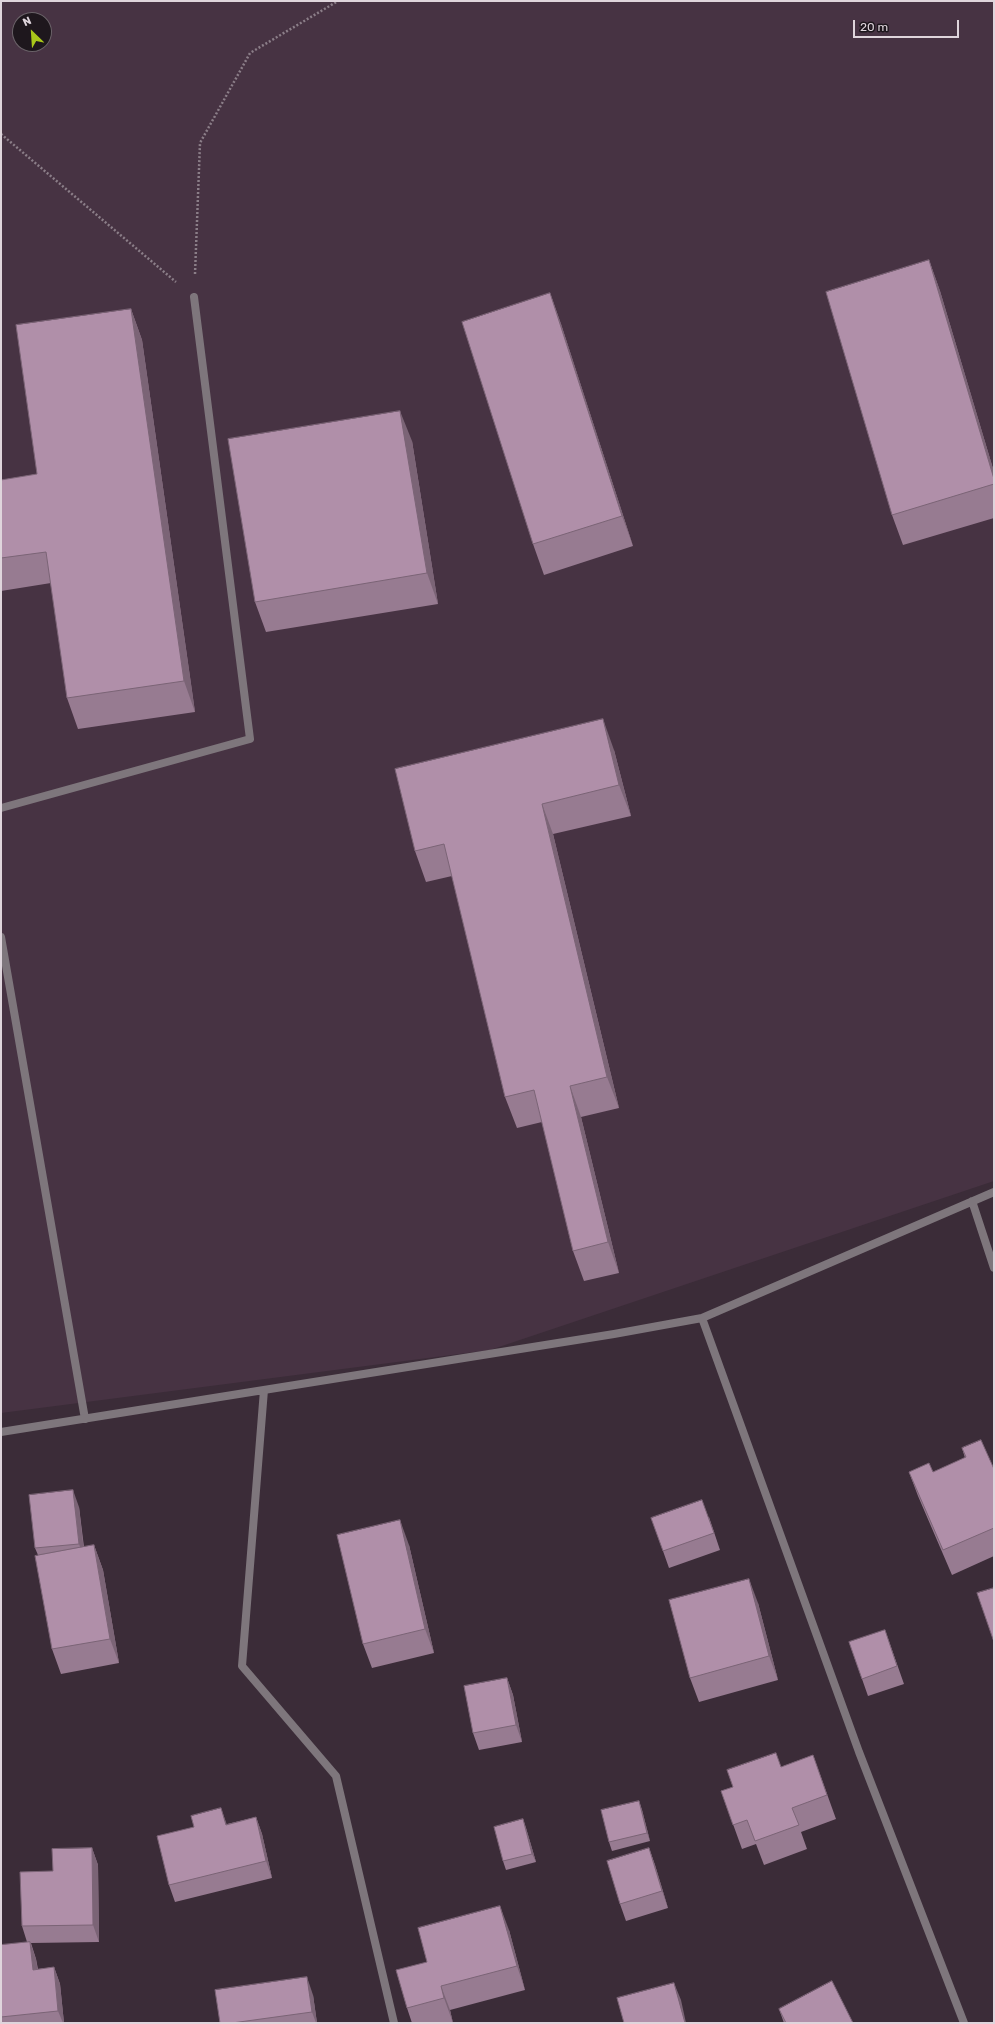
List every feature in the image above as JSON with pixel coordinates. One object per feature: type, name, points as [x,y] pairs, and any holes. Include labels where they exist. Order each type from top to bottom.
[{"type":"street","points":[[1,808],[250,739],[194,297]]},
{"type":"street","points":[[1,938],[85,1419]]},
{"type":"street","points":[[1,1432],[614,1334],[702,1318],[994,1192]]},
{"type":"street","points":[[972,1201],[994,1268]]},
{"type":"street","points":[[702,1318],[860,1752],[964,2023]]},
{"type":"street","points":[[264,1390],[242,1666],[336,1776],[394,2023]]},
{"type":"path","points":[[194,297],[200,143],[250,53],[338,1]]},
{"type":"path","points":[[1,134],[194,297]]},
{"type":"shaded area","points":[[1,1],[994,1],[994,1181],[490,1350],[1,1413]]},
{"type":"building","points":[[929,260],[994,479],[994,484],[892,515],[826,292]]},
{"type":"building","points":[[550,293],[622,516],[533,544],[462,322]]},
{"type":"building","points":[[131,309],[184,681],[67,698],[46,552],[1,558],[1,480],[37,474],[16,325]]},
{"type":"building","points":[[400,411],[427,573],[255,602],[228,439]]},
{"type":"building","points":[[603,719],[619,785],[542,804],[607,1077],[570,1086],[608,1242],[573,1251],[534,1090],[505,1097],[444,844],[415,851],[395,769]]},
{"type":"building","points":[[981,1440],[994,1469],[994,1528],[943,1550],[909,1472],[929,1463],[933,1472],[966,1457],[962,1448]]},
{"type":"building","points":[[73,1490],[79,1544],[35,1548],[29,1495]]},
{"type":"building","points":[[702,1500],[714,1533],[663,1551],[651,1518]]},
{"type":"building","points":[[400,1520],[425,1629],[363,1644],[337,1535]]},
{"type":"building","points":[[94,1545],[110,1639],[52,1649],[35,1556]]},
{"type":"building","points":[[749,1579],[769,1656],[690,1678],[669,1600]]},
{"type":"building","points":[[994,1588],[994,1642],[977,1593]]},
{"type":"building","points":[[885,1630],[897,1666],[862,1679],[849,1642]]},
{"type":"building","points":[[507,1678],[516,1725],[473,1733],[464,1686]]},
{"type":"building","points":[[776,1753],[781,1767],[813,1755],[827,1795],[792,1808],[799,1825],[755,1841],[747,1820],[733,1825],[721,1791],[733,1787],[727,1770]]},
{"type":"building","points":[[639,1801],[647,1833],[609,1842],[601,1810]]},
{"type":"building","points":[[221,1808],[226,1825],[256,1817],[266,1861],[169,1885],[157,1836],[194,1827],[191,1816]]},
{"type":"building","points":[[523,1819],[532,1854],[503,1861],[494,1827]]},
{"type":"building","points":[[92,1848],[93,1925],[22,1926],[20,1872],[53,1871],[52,1849]]},
{"type":"building","points":[[649,1848],[662,1891],[620,1904],[607,1861]]},
{"type":"building","points":[[500,1906],[517,1966],[441,1986],[444,1998],[407,2008],[396,1970],[427,1962],[418,1928]]},
{"type":"building","points":[[30,1942],[33,1970],[54,1967],[58,2011],[1,2017],[1,1945]]},
{"type":"building","points":[[307,1977],[312,2012],[232,2023],[220,2023],[215,1990]]},
{"type":"building","points":[[832,1981],[853,2023],[786,2023],[779,2009]]},
{"type":"building","points":[[674,1983],[685,2023],[624,2023],[617,1998]]}]
